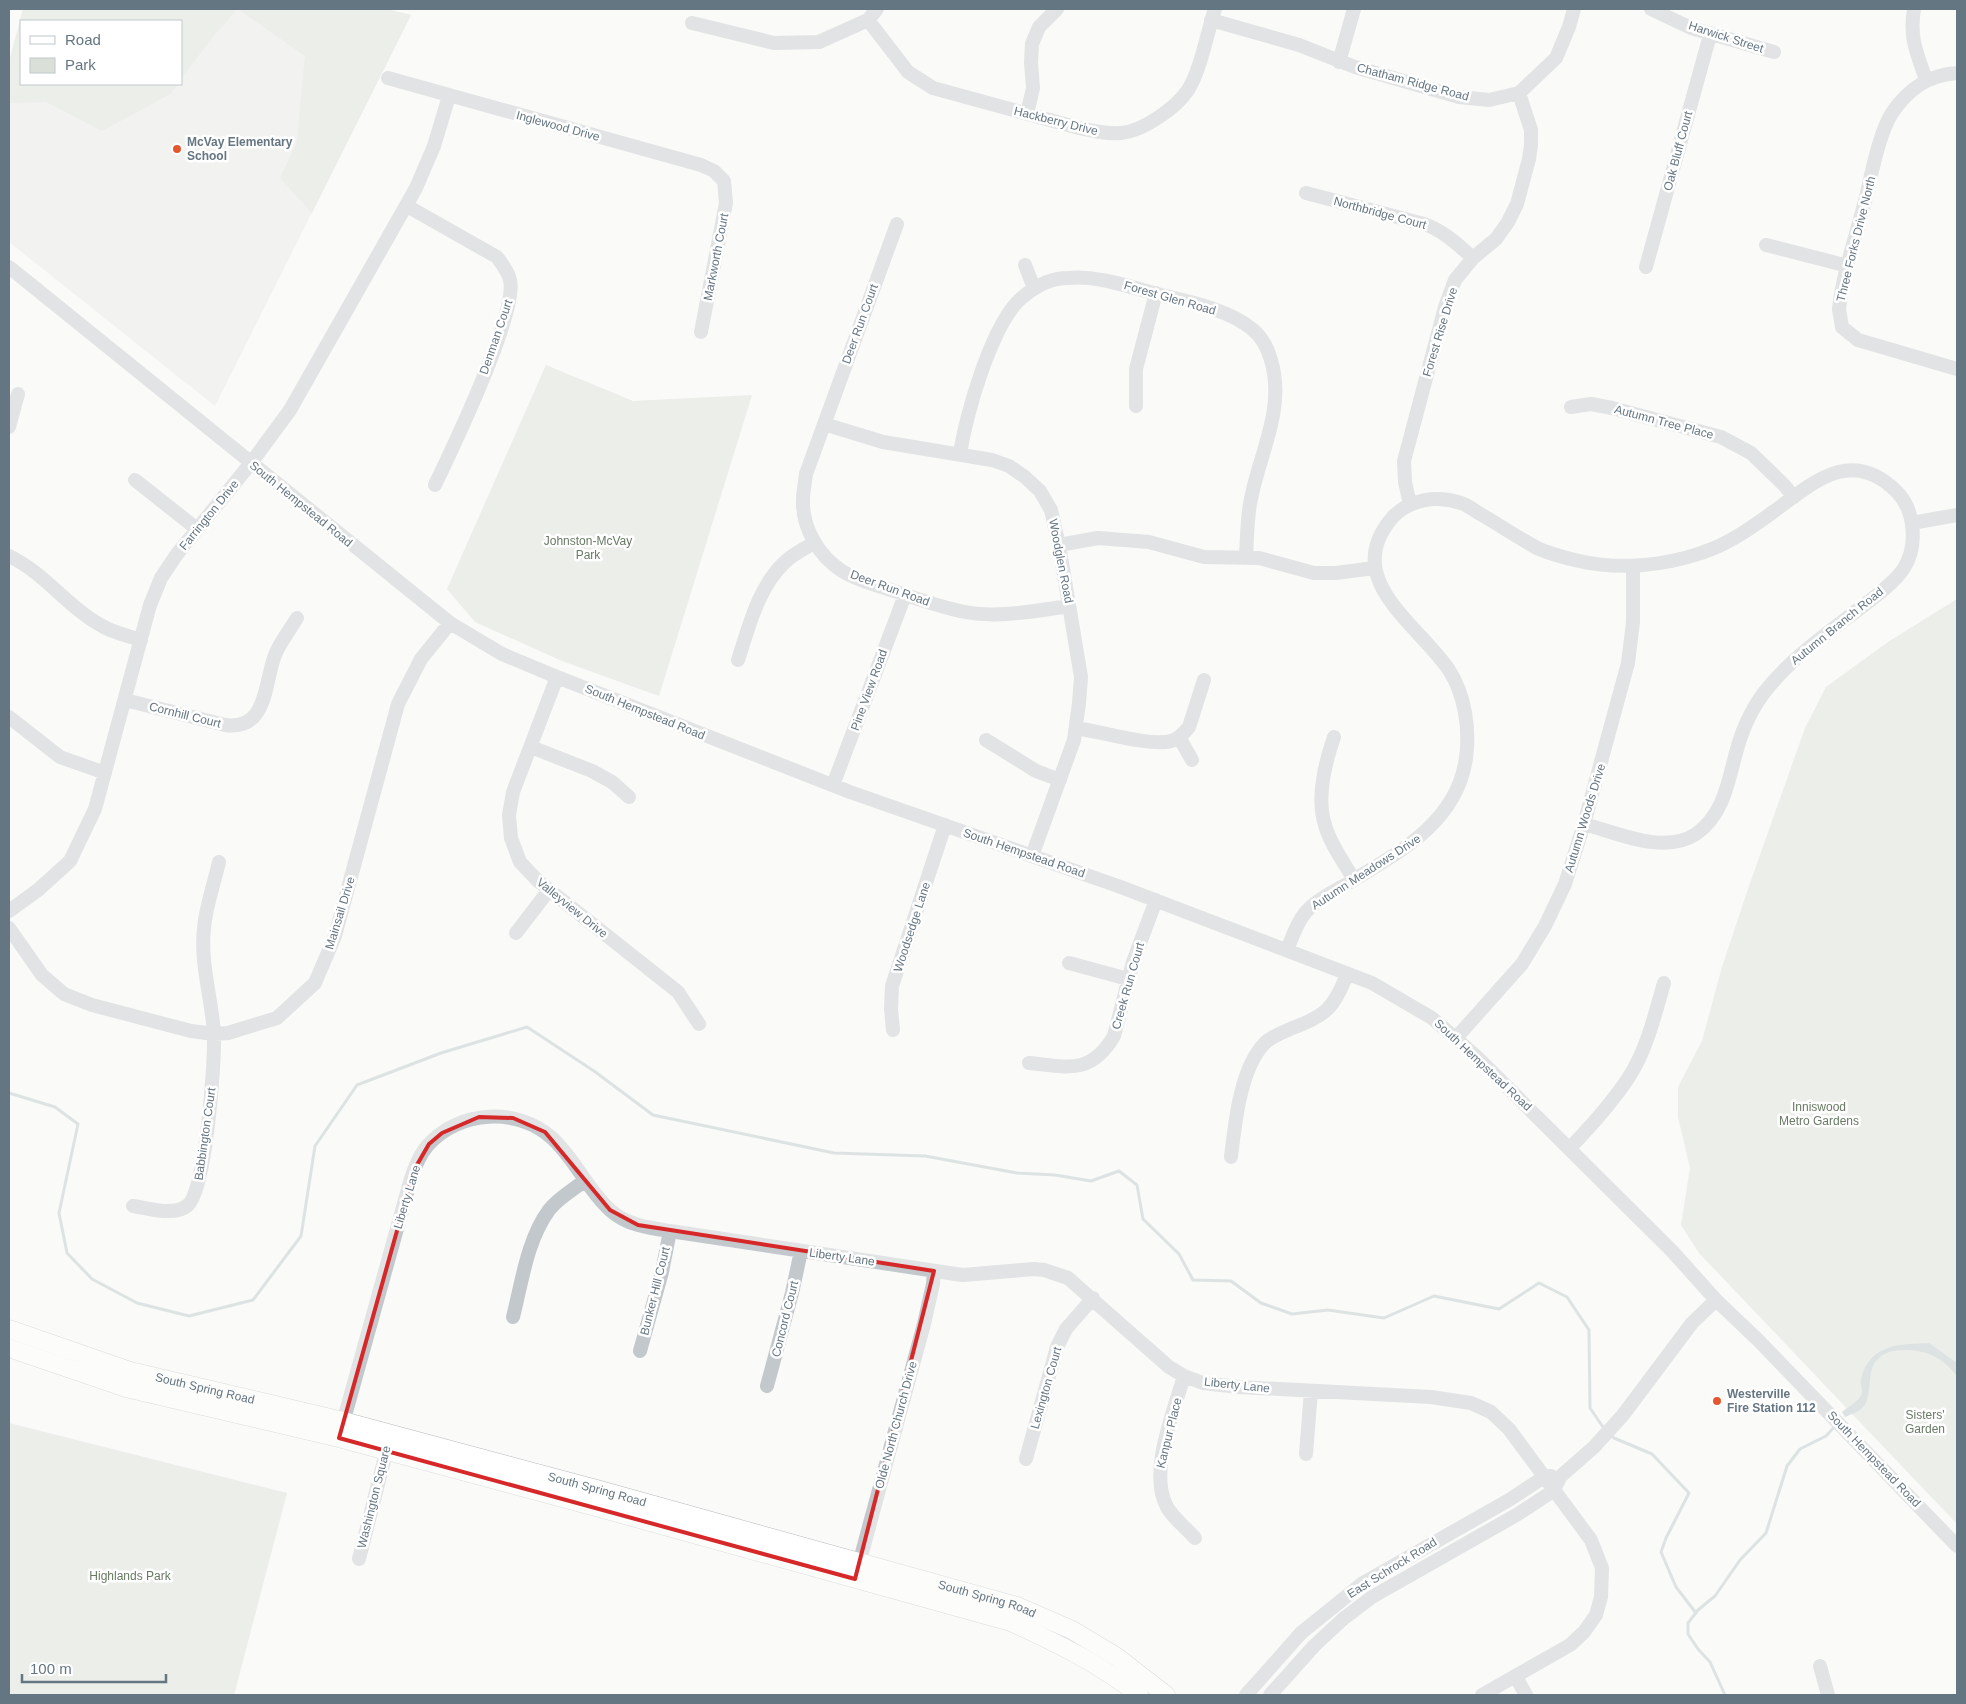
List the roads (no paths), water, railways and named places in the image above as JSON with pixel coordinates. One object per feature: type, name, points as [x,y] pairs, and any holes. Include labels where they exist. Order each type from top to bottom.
[{"type":"main road","name":"South Spring Road","points":[[9,1329],[130,1372],[341,1430],[522,1488],[857,1570],[1017,1606],[1072,1630],[1117,1657],[1166,1695]]},
{"type":"main road","name":"South Spring Road","points":[[9,1348],[126,1388],[341,1430]]},
{"type":"main road","name":"South Spring Road","points":[[388,1444],[527,1471],[857,1570],[1011,1622],[1064,1646],[1107,1671],[1139,1695]]},
{"type":"main road","points":[[522,1488],[527,1471]]},
{"type":"street","points":[[692,23],[774,43],[820,42],[868,20],[877,9]]},
{"type":"street","points":[[1027,114],[1033,88],[1032,44],[1040,27],[1056,9]]},
{"type":"street","points":[[1339,62],[1354,9]]},
{"type":"street","points":[[1519,93],[1556,58],[1569,27],[1574,9]]},
{"type":"street","name":"Harwick Street","points":[[1651,9],[1691,28],[1774,52]]},
{"type":"street","points":[[1914,9],[1913,37],[1926,80]]},
{"type":"street","name":"Hackberry Drive","points":[[868,20],[908,72],[933,88],[1100,133],[1123,133],[1151,121],[1172,108],[1188,89],[1198,65],[1213,14]]},
{"type":"street","name":"Chatham Ridge Road","points":[[1213,14],[1299,45],[1339,62],[1459,97],[1489,100],[1519,93]]},
{"type":"street","name":"Oak Bluff Court","points":[[1646,267],[1710,34]]},
{"type":"street","name":"Three Forks Drive North","points":[[1956,365],[1867,344],[1850,335],[1842,327],[1839,309],[1879,145],[1891,114],[1910,91],[1926,80],[1943,74],[1957,73]]},
{"type":"street","name":"Inglewood Drive","points":[[388,78],[700,165],[714,171],[724,181]]},
{"type":"street","name":"Forest Rise Drive","points":[[1410,504],[1404,472],[1404,461],[1445,307],[1455,280],[1472,258],[1496,238],[1508,222],[1517,204],[1529,159],[1531,130],[1519,93]]},
{"type":"street","name":"Farrington Drive","points":[[9,911],[38,890],[70,861],[95,810],[140,640],[150,605],[161,578],[177,554],[251,464],[290,410],[407,206],[434,146],[449,96]]},
{"type":"street","name":"Markworth Court","points":[[701,332],[725,207],[724,181]]},
{"type":"street","name":"Northbridge Court","points":[[1306,194],[1438,229],[1472,258]]},
{"type":"street","name":"Denman Court","points":[[407,206],[497,257],[510,280],[511,295],[489,360],[471,407],[435,485]]},
{"type":"street","name":"Deer Run Court","points":[[824,424],[897,224]]},
{"type":"street","points":[[1766,245],[1848,266]]},
{"type":"street","points":[[1025,265],[1034,288]]},
{"type":"street","name":"South Hempstead Road","points":[[9,268],[450,623],[502,654],[833,785],[1156,900],[1372,983],[1432,1018],[1456,1038],[1570,1148],[1672,1251],[1716,1300],[1839,1422],[1957,1546]]},
{"type":"street","name":"Forest Glen Road","points":[[960,455],[968,411],[996,336],[1006,317],[1016,304],[1034,288],[1049,281],[1067,278],[1101,279],[1208,307],[1238,320],[1252,329],[1265,344],[1271,360],[1276,395],[1274,414],[1250,504],[1246,557]]},
{"type":"street","points":[[1136,406],[1136,369],[1156,293]]},
{"type":"street","points":[[9,427],[18,394]]},
{"type":"street","name":"Autumn Tree Place","points":[[1572,407],[1591,404],[1612,408],[1721,436],[1751,453],[1794,496]]},
{"type":"street","name":"Woodglen Road","points":[[824,424],[883,442],[992,460],[1009,466],[1025,476],[1040,491],[1051,510],[1070,606],[1080,677],[1076,728],[1060,780],[1032,856]]},
{"type":"street","name":"Deer Run Road","points":[[824,424],[806,474],[802,501],[806,523],[814,543],[827,559],[843,571],[905,595],[962,612],[991,614],[1027,612],[1070,606]]},
{"type":"street","name":"Autumn Branch Road","points":[[1410,504],[1424,500],[1440,499],[1462,503],[1541,550],[1580,562],[1633,566],[1665,562],[1703,553],[1727,542],[1756,525],[1823,476],[1851,471],[1874,475],[1894,488],[1903,498],[1912,523],[1913,546],[1904,569],[1878,594],[1808,648],[1782,671],[1757,703],[1742,731],[1725,793],[1714,818],[1694,836],[1671,843],[1647,841],[1584,824]]},
{"type":"street","points":[[135,480],[197,529]]},
{"type":"street","name":"Autumn Meadows Drive","points":[[1287,950],[1302,916],[1314,904],[1421,838],[1442,814],[1457,788],[1466,760],[1467,728],[1462,699],[1450,673],[1424,639],[1387,598],[1378,584],[1374,568],[1376,548],[1383,531],[1394,515],[1410,504]]},
{"type":"street","points":[[1912,523],[1957,515]]},
{"type":"street","points":[[1059,545],[1098,538],[1149,542],[1204,557],[1246,557],[1314,573],[1336,573],[1374,568]]},
{"type":"street","points":[[738,660],[759,601],[775,573],[786,561],[814,543]]},
{"type":"street","points":[[9,556],[32,571],[105,628],[140,640]]},
{"type":"street","name":"Autumn Woods Drive","points":[[1456,1038],[1522,964],[1545,926],[1565,884],[1584,824],[1628,663],[1633,622],[1633,566]]},
{"type":"street","name":"Pine View Road","points":[[833,785],[905,595]]},
{"type":"street","name":"Cornhill Court","points":[[125,700],[225,725],[237,727],[248,723],[261,707],[275,654],[297,618]]},
{"type":"street","name":"Mainsail Drive","points":[[9,928],[42,975],[64,994],[92,1005],[191,1031],[214,1034],[228,1033],[277,1018],[315,983],[336,936],[398,704],[421,659],[450,623]]},
{"type":"street","name":"Valleyview Drive","points":[[557,677],[513,792],[509,815],[511,838],[520,862],[538,881],[678,992],[700,1024]]},
{"type":"street","points":[[1076,728],[1155,742],[1172,741],[1179,737],[1189,726],[1204,680]]},
{"type":"street","points":[[9,717],[60,757],[105,773]]},
{"type":"street","points":[[1179,737],[1192,760]]},
{"type":"street","points":[[1334,737],[1327,757],[1321,802],[1325,825],[1354,880]]},
{"type":"street","points":[[986,740],[1036,771],[1060,780]]},
{"type":"street","points":[[531,747],[592,771],[612,782],[629,797]]},
{"type":"street","name":"Woodsedge Lane","points":[[892,1030],[892,986],[945,826]]},
{"type":"street","name":"Babbington Court","points":[[132,1206],[173,1211],[191,1210],[199,1184],[211,1100],[214,1034],[203,951],[204,928],[219,862]]},
{"type":"street","points":[[516,932],[549,890]]},
{"type":"street","name":"Creek Run Court","points":[[1029,1063],[1071,1067],[1095,1059],[1108,1046],[1114,1036],[1133,962],[1156,900]]},
{"type":"street","points":[[1069,963],[1128,979]]},
{"type":"street","points":[[1231,1157],[1236,1113],[1243,1086],[1254,1060],[1264,1044],[1282,1033],[1318,1018],[1327,1011],[1340,992],[1347,974]]},
{"type":"street","points":[[1570,1148],[1594,1122],[1630,1076],[1644,1046],[1664,982]]},
{"type":"street","name":"Liberty Lane","points":[[341,1430],[410,1182],[420,1157],[429,1144],[442,1133],[464,1121],[480,1116],[513,1118],[540,1129],[554,1140],[584,1181],[610,1210],[622,1219],[638,1225],[670,1232],[963,1275],[1009,1270],[1044,1270],[1068,1278],[1093,1298],[1169,1367],[1184,1376],[1202,1383],[1431,1397],[1471,1403],[1491,1412],[1509,1429],[1591,1540],[1602,1568],[1601,1597],[1596,1615],[1584,1632],[1570,1646],[1482,1695]]},
{"type":"street","points":[[513,1316],[530,1250],[540,1224],[550,1209],[584,1181]]},
{"type":"street","name":"Bunker Hill Court","points":[[640,1351],[662,1272],[670,1232]]},
{"type":"street","name":"Concord Court","points":[[768,1386],[801,1251]]},
{"type":"street","name":"Olde North Church Drive","points":[[857,1570],[924,1324],[934,1271]]},
{"type":"street","name":"Lexington Court","points":[[1026,1459],[1057,1347],[1066,1328],[1093,1298]]},
{"type":"street","name":"East Schrock Road","points":[[1270,1695],[1321,1640],[1343,1619],[1372,1596],[1502,1524],[1553,1491],[1562,1476],[1594,1447],[1623,1415],[1692,1323],[1716,1300]]},
{"type":"street","name":"Kanpur Place","points":[[1184,1376],[1159,1472],[1163,1498],[1168,1509],[1195,1538]]},
{"type":"street","points":[[1306,1454],[1311,1391]]},
{"type":"street","name":"Washington Square","points":[[359,1559],[388,1444]]},
{"type":"street","points":[[1544,1477],[1562,1476]]},
{"type":"street","name":"East Schrock Road","points":[[1246,1695],[1301,1633],[1332,1606],[1363,1583],[1509,1500],[1544,1477]]},
{"type":"street","points":[[1820,1666],[1828,1695]]},
{"type":"street","points":[[1516,1677],[1526,1695]]},
{"type":"waterway","points":[[9,1093],[55,1107],[78,1124],[59,1213],[67,1253],[92,1279],[137,1303],[189,1316],[253,1300],[301,1236],[315,1146],[357,1085],[441,1053],[527,1027],[594,1071],[653,1115],[834,1153],[925,1156],[1017,1173],[1055,1175],[1091,1181],[1119,1171],[1137,1185],[1143,1219],[1179,1254],[1193,1280],[1231,1281],[1261,1303],[1292,1314],[1328,1310],[1384,1318],[1434,1296],[1499,1309],[1539,1283],[1567,1297],[1589,1330],[1590,1408],[1605,1430]]},
{"type":"waterway","points":[[1725,1695],[1710,1662],[1688,1634],[1688,1623],[1698,1610],[1715,1596],[1740,1560],[1766,1533],[1787,1466],[1800,1449],[1826,1436],[1836,1425]]},
{"type":"waterway","points":[[1610,1435],[1652,1454],[1689,1493],[1661,1552],[1676,1587],[1696,1613]]},
{"type":"place","name":"McVay Elementary School","points":[[177,149]]},
{"type":"place","name":"Westerville Fire Station 112","points":[[1717,1401]]},
{"type":"park label","name":"Johnston-McVay Park","points":[[588,548]]},
{"type":"park label","name":"Inniswood Metro Gardens","points":[[1819,1114]]},
{"type":"park label","name":"Sisters' Garden","points":[[1925,1422]]},
{"type":"park label","name":"Highlands Park","points":[[130,1576]]}]
